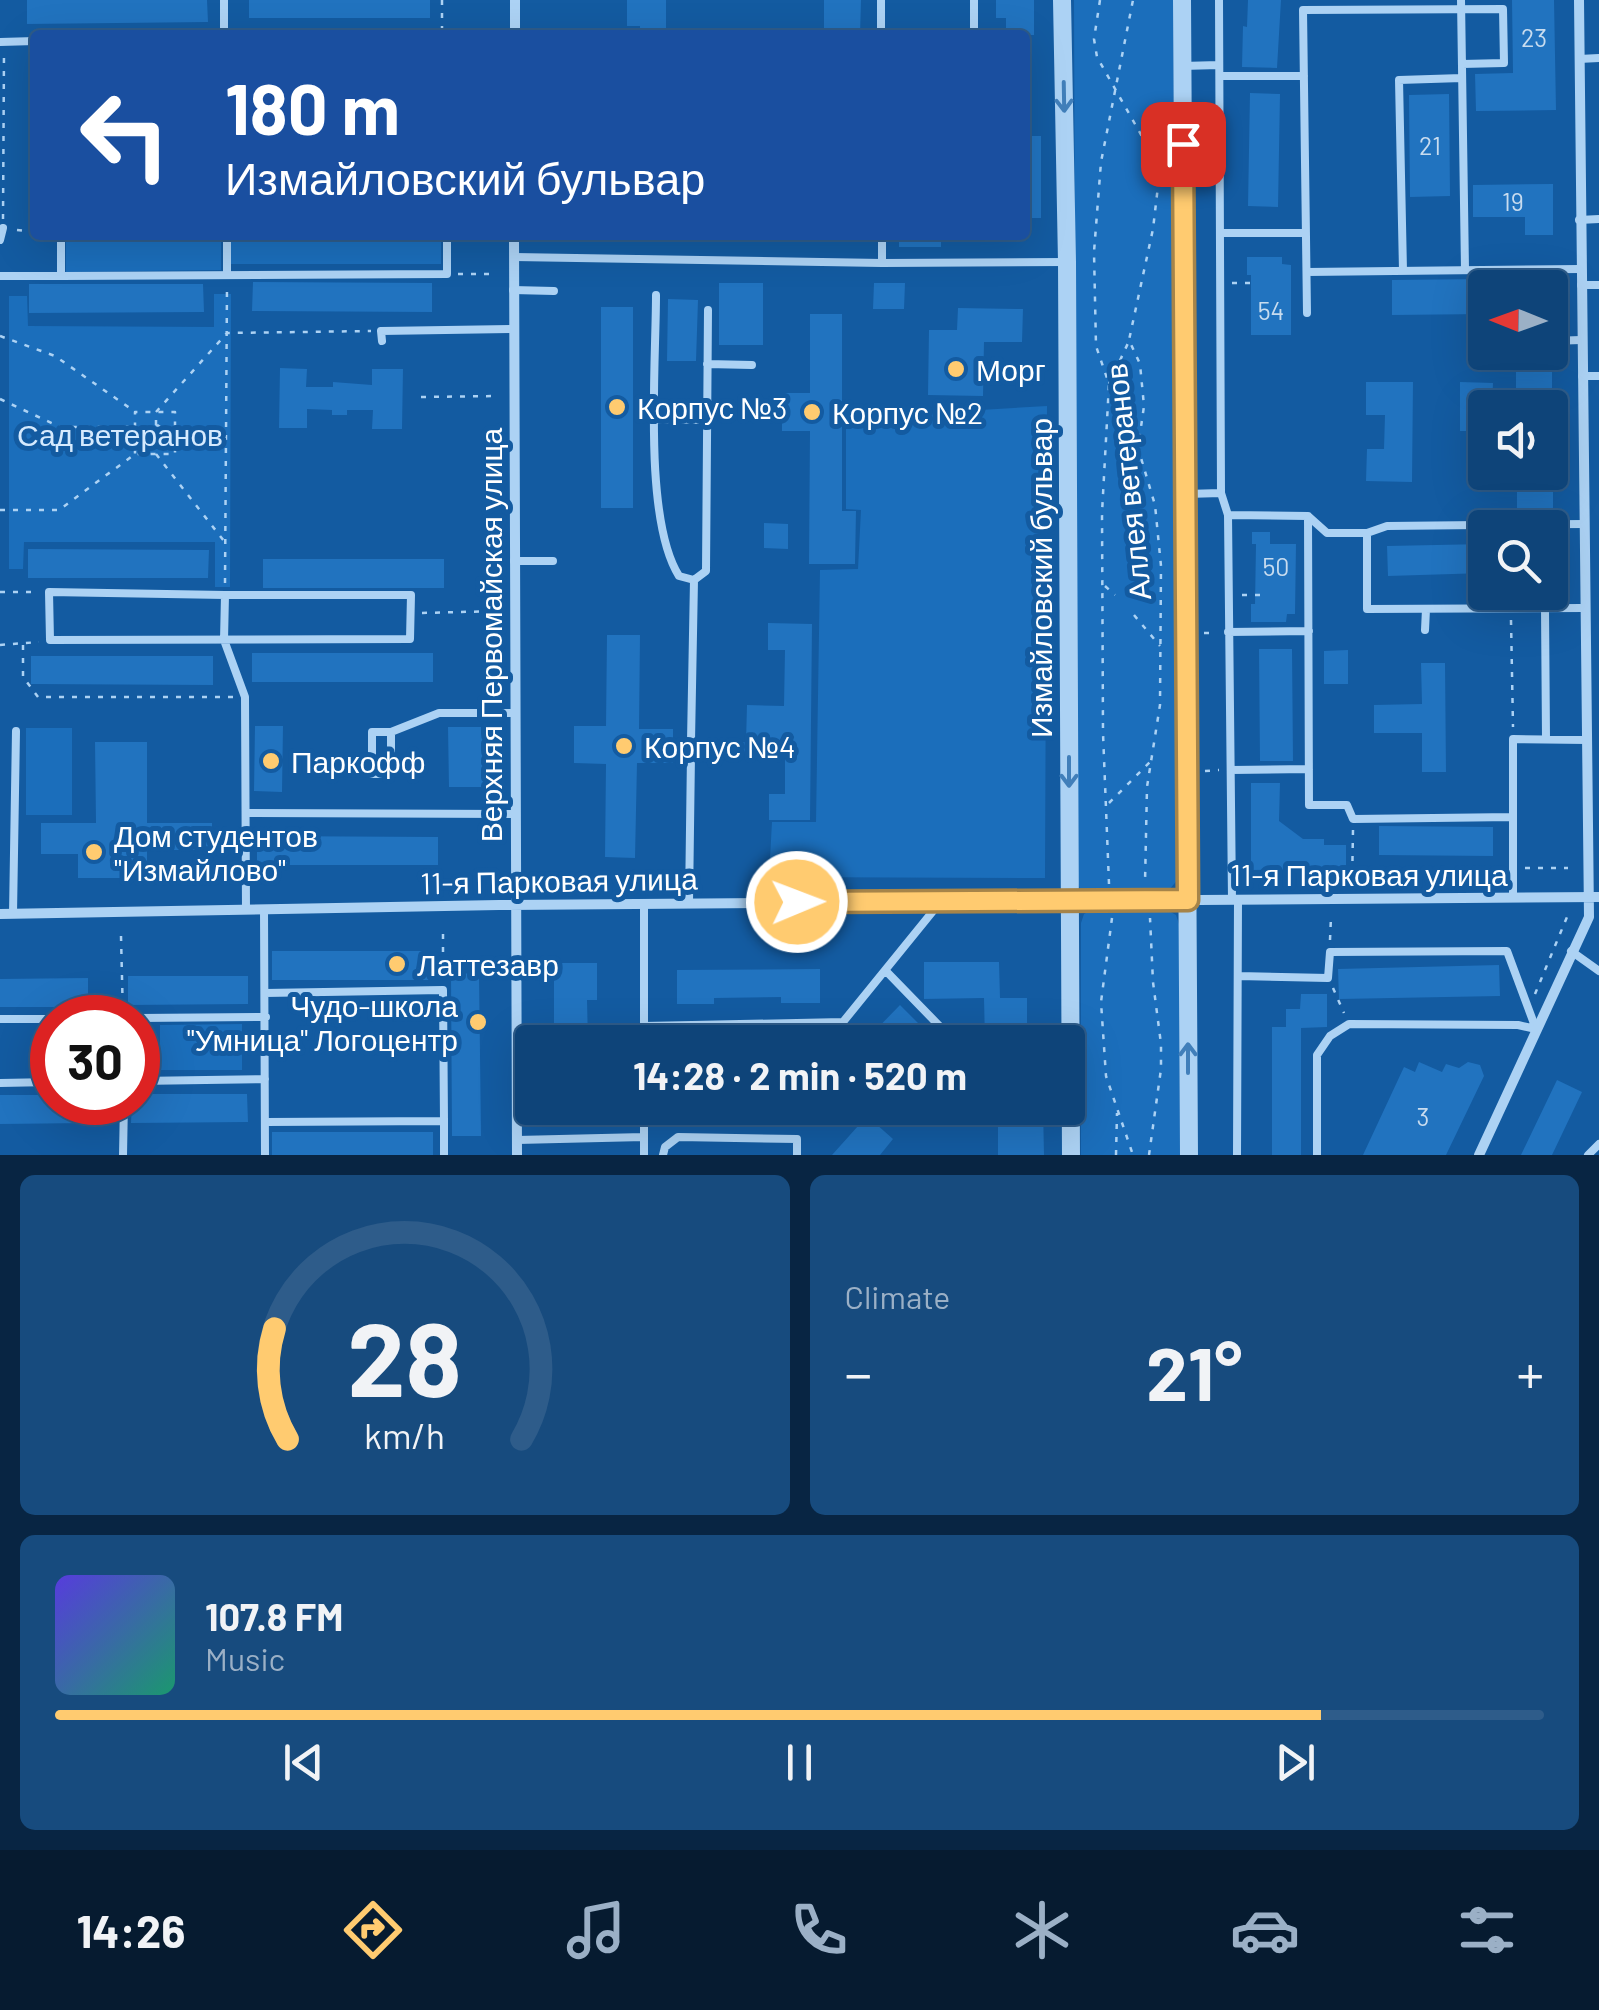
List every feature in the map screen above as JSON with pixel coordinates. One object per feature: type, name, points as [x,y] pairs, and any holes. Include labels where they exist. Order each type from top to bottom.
[{"type":"street","points":[[515,0],[515,30]]},
{"type":"street","name":"Измайловский бульвар","points":[[1062,0],[1069,1025]]},
{"type":"street","points":[[1182,0],[1188,1155]]},
{"type":"street","points":[[1479,1155],[1594,897],[1585,608],[1579,0]]},
{"type":"street","name":"Верхняя Первомайская улица","points":[[514,240],[517,1155]]},
{"type":"street","name":"11-я Парковая улица","points":[[0,914],[942,900],[1594,897]]},
{"type":"street","name":"Измайловский бульвар","points":[[1070,1125],[1071,1155]]},
{"type":"lane","points":[[224,0],[224,30]]},
{"type":"lane","points":[[880,0],[881,30]]},
{"type":"lane","points":[[974,0],[974,30]]},
{"type":"lane","points":[[1219,0],[1221,493],[1228,516],[1238,976],[1237,1155]]},
{"type":"lane","points":[[1308,313],[1303,10],[1335,5],[1504,9],[1504,63],[1462,64]]},
{"type":"lane","points":[[1461,5],[1464,270]]},
{"type":"lane","points":[[2,42],[30,42]]},
{"type":"lane","points":[[1579,59],[1599,58]]},
{"type":"lane","points":[[1182,66],[1304,76]]},
{"type":"lane","points":[[1402,271],[1399,80],[1462,78]]},
{"type":"lane","points":[[1580,220],[1599,219]]},
{"type":"lane","points":[[0,240],[3,228]]},
{"type":"lane","points":[[1220,232],[1306,233]]},
{"type":"lane","points":[[61,240],[61,276]]},
{"type":"lane","points":[[227,240],[227,274]]},
{"type":"lane","points":[[0,276],[446,274],[447,240]]},
{"type":"lane","points":[[882,240],[882,262]]},
{"type":"lane","points":[[514,257],[1066,262]]},
{"type":"lane","points":[[1307,272],[1580,269]]},
{"type":"lane","points":[[1581,285],[1599,285]]},
{"type":"lane","points":[[514,290],[554,291]]},
{"type":"lane","points":[[656,295],[656,484],[670,562],[678,576],[694,580]]},
{"type":"lane","points":[[694,580],[706,571],[708,310]]},
{"type":"lane","points":[[381,336],[514,329]]},
{"type":"lane","points":[[1568,340],[1581,340]]},
{"type":"lane","points":[[708,364],[752,365]]},
{"type":"lane","points":[[1582,376],[1599,376]]},
{"type":"lane","points":[[656,419],[707,420]]},
{"type":"lane","points":[[1185,494],[1221,493]]},
{"type":"lane","points":[[1228,516],[1308,516],[1327,534],[1367,534],[1387,526],[1584,524]]},
{"type":"lane","points":[[1308,516],[1309,805],[1347,805],[1353,819],[1512,818]]},
{"type":"lane","points":[[1367,534],[1367,609],[1468,609]]},
{"type":"lane","points":[[514,561],[552,561]]},
{"type":"lane","points":[[1585,565],[1599,565]]},
{"type":"lane","points":[[691,742],[694,580]]},
{"type":"lane","points":[[49,592],[411,595],[410,640],[50,640],[49,592]]},
{"type":"lane","points":[[225,594],[224,640],[245,697],[246,910]]},
{"type":"lane","points":[[1568,608],[1585,608]]},
{"type":"lane","points":[[1425,630],[1426,609]]},
{"type":"lane","points":[[1545,610],[1546,739]]},
{"type":"lane","points":[[1228,632],[1308,632]]},
{"type":"lane","points":[[391,732],[390,774],[372,774],[372,732],[391,732],[439,714],[515,714]]},
{"type":"lane","points":[[14,914],[16,731]]},
{"type":"lane","points":[[1514,898],[1513,739],[1588,740]]},
{"type":"lane","points":[[688,903],[691,754]]},
{"type":"lane","points":[[1231,770],[1309,769]]},
{"type":"lane","points":[[246,813],[516,814]]},
{"type":"lane","points":[[0,828],[15,828]]},
{"type":"lane","points":[[694,1025],[842,1022],[942,900]]},
{"type":"lane","points":[[644,904],[644,1025]]},
{"type":"lane","points":[[264,909],[264,1155]]},
{"type":"lane","points":[[1238,976],[1328,978],[1330,952],[1507,951],[1536,1029]]},
{"type":"lane","points":[[1571,951],[1599,971]]},
{"type":"lane","points":[[884,970],[937,1025]]},
{"type":"lane","points":[[265,993],[443,990],[444,1155]]},
{"type":"lane","points":[[160,1018],[266,1017]]},
{"type":"lane","points":[[0,1019],[30,1019]]},
{"type":"lane","points":[[1318,1155],[1317,1055],[1330,1036],[1349,1024],[1518,1025],[1536,1029]]},
{"type":"lane","points":[[160,1081],[265,1080]]},
{"type":"lane","points":[[0,1083],[30,1082]]},
{"type":"lane","points":[[266,1122],[444,1121]]},
{"type":"lane","points":[[124,1125],[124,1155]]},
{"type":"lane","points":[[644,1125],[644,1155]]},
{"type":"lane","points":[[517,1140],[644,1137]]},
{"type":"lane","points":[[663,1155],[665,1146],[678,1137],[797,1139],[797,1155]]},
{"type":"lane","points":[[1588,1155],[1599,1144]]},
{"type":"path","points":[[442,0],[442,30]]},
{"type":"path","name":"Аллея ветеранов","points":[[1100,0],[1094,39],[1097,58],[1148,148],[1158,186],[1130,340],[1140,364],[1144,406],[1138,448],[1155,505],[1161,566],[1160,705],[1146,787],[1145,883]]},
{"type":"path","name":"Аллея ветеранов","points":[[1109,884],[1102,584],[1108,384],[1096,346],[1094,252],[1101,162],[1133,0]]},
{"type":"path","points":[[2,42],[3,228],[30,231]]},
{"type":"path","points":[[225,594],[227,274]]},
{"type":"path","points":[[446,274],[495,274]]},
{"type":"path","points":[[1220,284],[1256,284]]},
{"type":"path","points":[[135,433],[148,433],[156,425],[156,412],[227,333],[381,336]]},
{"type":"path","points":[[0,336],[54,356],[135,412],[175,412],[175,454],[135,454],[59,510],[0,510]]},
{"type":"path","points":[[1108,384],[1130,340]]},
{"type":"path","points":[[421,397],[498,396]]},
{"type":"path","points":[[0,399],[60,427],[135,427]]},
{"type":"path","points":[[135,412],[135,454]]},
{"type":"path","points":[[156,425],[164,433],[226,433]]},
{"type":"path","points":[[148,433],[156,441],[156,454],[225,542]]},
{"type":"path","points":[[156,441],[164,433]]},
{"type":"path","points":[[1102,584],[1115,595]]},
{"type":"path","points":[[0,592],[49,592]]},
{"type":"path","points":[[1228,595],[1260,595]]},
{"type":"path","points":[[1511,610],[1513,739]]},
{"type":"path","points":[[411,613],[498,611]]},
{"type":"path","points":[[1134,615],[1160,647]]},
{"type":"path","points":[[0,645],[50,640]]},
{"type":"path","points":[[23,645],[24,677],[38,697],[245,697]]},
{"type":"path","points":[[1108,804],[1153,759]]},
{"type":"path","points":[[1205,771],[1231,770]]},
{"type":"path","points":[[1352,900],[1353,819]]},
{"type":"path","points":[[1513,868],[1568,868]]},
{"type":"path","points":[[1330,917],[1330,952]]},
{"type":"path","points":[[1528,1008],[1568,917]]},
{"type":"path","points":[[1112,918],[1102,1002],[1106,1076],[1133,1155]]},
{"type":"path","points":[[1148,1155],[1161,1044],[1150,918]]},
{"type":"path","points":[[443,932],[443,990]]},
{"type":"path","points":[[122,936],[122,995]]},
{"type":"path","points":[[1328,978],[1349,1024]]},
{"type":"path","points":[[1116,1155],[1117,1112]]},
{"type":"green space","points":[[1074,0],[1173,0],[1179,878],[1169,890],[1088,892],[1080,889],[1077,880]]},
{"type":"green space","points":[[66,240],[221,240],[221,270],[66,272]]},
{"type":"green space","points":[[230,240],[441,240],[441,264],[231,264]]},
{"type":"green space","name":"Сад ветеранов","points":[[214,294],[231,294],[230,587],[215,587],[215,542],[24,542],[23,569],[9,569],[9,296],[27,296],[28,326],[214,327]]},
{"type":"green space","points":[[1047,406],[1045,878],[769,877],[772,822],[816,822],[820,570],[858,569],[861,510],[846,509],[846,418]]},
{"type":"green space","points":[[26,728],[72,728],[72,815],[26,815]]},
{"type":"green space","points":[[1092,910],[1169,911],[1176,915],[1180,1155],[1081,1155],[1081,1125],[1085,1125],[1085,1025],[1081,1025],[1084,914]]},
{"type":"green space","points":[[242,1024],[242,1070],[160,1070],[160,1025]]},
{"type":"building","points":[[27,0],[207,0],[208,22],[27,24]]},
{"type":"building","points":[[249,0],[430,0],[430,18],[249,18]]},
{"type":"building","points":[[627,0],[666,0],[666,30],[627,26]]},
{"type":"building","points":[[824,0],[861,0],[860,30],[824,30]]},
{"type":"building","points":[[996,0],[1034,0],[1034,35],[1030,35],[1030,30],[1006,30],[1006,18],[996,18]]},
{"type":"building","points":[[1248,0],[1281,0],[1277,68],[1242,67]]},
{"type":"building","points":[[1512,0],[1554,0],[1556,110],[1476,111],[1475,74],[1513,73]]},
{"type":"building","points":[[1250,93],[1280,94],[1278,207],[1248,206]]},
{"type":"building","points":[[1449,94],[1450,196],[1410,197],[1409,95]]},
{"type":"building","points":[[1030,136],[1041,136],[1041,218],[1030,218]]},
{"type":"building","points":[[1553,184],[1553,235],[1525,235],[1525,217],[1473,217],[1473,185]]},
{"type":"building","points":[[899,240],[941,240],[941,247],[899,247]]},
{"type":"building","points":[[1247,257],[1282,257],[1282,264],[1291,265],[1291,335],[1251,335],[1251,275],[1247,275]]},
{"type":"building","points":[[1468,279],[1468,314],[1392,315],[1392,280]]},
{"type":"building","points":[[253,282],[432,283],[432,312],[252,311]]},
{"type":"building","points":[[719,283],[763,283],[763,345],[719,345]]},
{"type":"building","points":[[874,283],[905,283],[904,309],[873,309]]},
{"type":"building","points":[[29,284],[203,284],[204,312],[29,313]]},
{"type":"building","points":[[668,299],[698,300],[696,361],[667,361]]},
{"type":"building","name":"Корпус №3","points":[[601,307],[633,307],[633,508],[601,508]]},
{"type":"building","name":"Морг","points":[[958,308],[1023,309],[1022,342],[984,342],[983,396],[928,395],[929,330],[957,330]]},
{"type":"building","name":"Корпус №2","points":[[810,314],[842,314],[842,511],[856,511],[855,564],[809,564],[810,431],[782,431],[782,393],[810,393]]},
{"type":"building","points":[[280,368],[307,369],[306,387],[333,387],[333,382],[372,385],[372,369],[403,369],[402,429],[372,429],[373,410],[347,410],[347,415],[332,415],[332,410],[307,409],[307,428],[279,428]]},
{"type":"building","points":[[1516,370],[1552,370],[1552,390],[1516,390]]},
{"type":"building","points":[[1366,382],[1413,382],[1412,482],[1366,481],[1367,449],[1384,449],[1385,415],[1366,415]]},
{"type":"building","points":[[1460,382],[1493,383],[1493,390],[1468,390],[1468,431],[1460,431]]},
{"type":"building","points":[[1517,490],[1553,490],[1553,509],[1517,509]]},
{"type":"building","points":[[764,523],[788,524],[788,549],[764,548]]},
{"type":"building","points":[[1252,532],[1270,532],[1270,544],[1296,544],[1295,614],[1287,614],[1286,622],[1251,622],[1256,544],[1252,544]]},
{"type":"building","points":[[1468,544],[1468,574],[1388,576],[1387,546]]},
{"type":"building","points":[[28,549],[209,550],[208,578],[28,578]]},
{"type":"building","points":[[263,559],[444,559],[444,588],[263,588]]},
{"type":"building","points":[[768,623],[812,624],[810,820],[769,820],[769,794],[785,794],[785,742],[752,742],[752,754],[698,754],[694,748],[698,742],[746,742],[747,705],[784,706],[785,650],[768,650]]},
{"type":"building","name":"Корпус №4","points":[[607,635],[640,635],[639,729],[673,729],[673,741],[684,741],[688,748],[684,753],[673,753],[673,763],[637,763],[635,858],[605,857],[606,764],[574,763],[574,726],[606,726]]},
{"type":"building","points":[[1259,649],[1292,649],[1293,761],[1260,761]]},
{"type":"building","points":[[1348,650],[1348,684],[1324,684],[1324,651]]},
{"type":"building","points":[[252,653],[433,653],[433,682],[252,682]]},
{"type":"building","points":[[31,656],[213,656],[213,685],[31,684]]},
{"type":"building","points":[[1421,663],[1445,663],[1446,772],[1422,772],[1422,733],[1374,733],[1374,705],[1422,704]]},
{"type":"building","points":[[255,726],[283,726],[282,792],[254,791]]},
{"type":"building","points":[[448,727],[483,727],[484,787],[449,787]]},
{"type":"building","name":"Дом студентов \"Измайлово\"","points":[[95,742],[147,742],[147,823],[212,823],[212,850],[147,850],[147,863],[136,863],[136,878],[78,878],[78,854],[41,854],[41,823],[96,823]]},
{"type":"building","points":[[1251,783],[1280,783],[1279,821],[1303,839],[1324,839],[1324,845],[1346,845],[1346,869],[1251,870]]},
{"type":"building","points":[[1379,826],[1493,827],[1493,856],[1379,855]]},
{"type":"building","points":[[257,836],[438,837],[438,865],[257,865]]},
{"type":"building","points":[[272,951],[434,951],[434,980],[272,980]]},
{"type":"building","points":[[924,962],[999,962],[1000,998],[1027,998],[1027,1025],[985,1025],[984,998],[924,999]]},
{"type":"building","points":[[554,963],[597,963],[597,1000],[587,1000],[588,1025],[554,1025]]},
{"type":"building","points":[[1499,965],[1500,996],[1339,999],[1338,969]]},
{"type":"building","points":[[820,969],[820,1003],[781,1003],[781,997],[714,998],[714,1004],[677,1004],[677,970]]},
{"type":"building","points":[[479,973],[481,1136],[452,1136],[451,974]]},
{"type":"building","points":[[128,976],[248,976],[248,1004],[160,1005],[160,995],[128,995]]},
{"type":"building","points":[[88,978],[88,995],[30,995],[30,1007],[0,1007],[0,979]]},
{"type":"building","points":[[1301,994],[1327,994],[1327,1027],[1301,1028],[1301,1155],[1272,1155],[1272,1027],[1286,1027],[1286,1009],[1300,1009]]},
{"type":"building","points":[[900,1005],[920,1025],[881,1025]]},
{"type":"building","points":[[1419,1062],[1442,1072],[1446,1064],[1459,1068],[1468,1062],[1480,1065],[1484,1076],[1446,1155],[1363,1155],[1404,1067],[1415,1072]]},
{"type":"building","points":[[1557,1080],[1582,1092],[1552,1155],[1521,1155]]},
{"type":"building","points":[[160,1094],[247,1094],[248,1122],[160,1123]]},
{"type":"building","points":[[0,1095],[30,1095],[30,1124],[0,1124]]},
{"type":"building","points":[[859,1125],[877,1125],[893,1139],[880,1155],[832,1155]]},
{"type":"building","points":[[998,1125],[1043,1125],[1044,1155],[998,1155]]},
{"type":"building","points":[[272,1132],[433,1132],[433,1155],[272,1155]]},
{"type":"place","name":"Морг","points":[[956,369]]},
{"type":"place","name":"Корпус №3","points":[[617,407]]},
{"type":"place","name":"Корпус №2","points":[[812,412]]},
{"type":"place","name":"Корпус №4","points":[[624,746]]},
{"type":"place","name":"Паркофф","points":[[271,761]]},
{"type":"place","name":"Дом студентов \"Измайлово\"","points":[[94,852]]},
{"type":"place","name":"Латтезавр","points":[[397,964]]},
{"type":"place","name":"Чудо-школа \"Умница\" Логоцентр","points":[[478,1022]]},
{"type":"route","points":[[797,902],[1188,900],[1183,144]]}]
